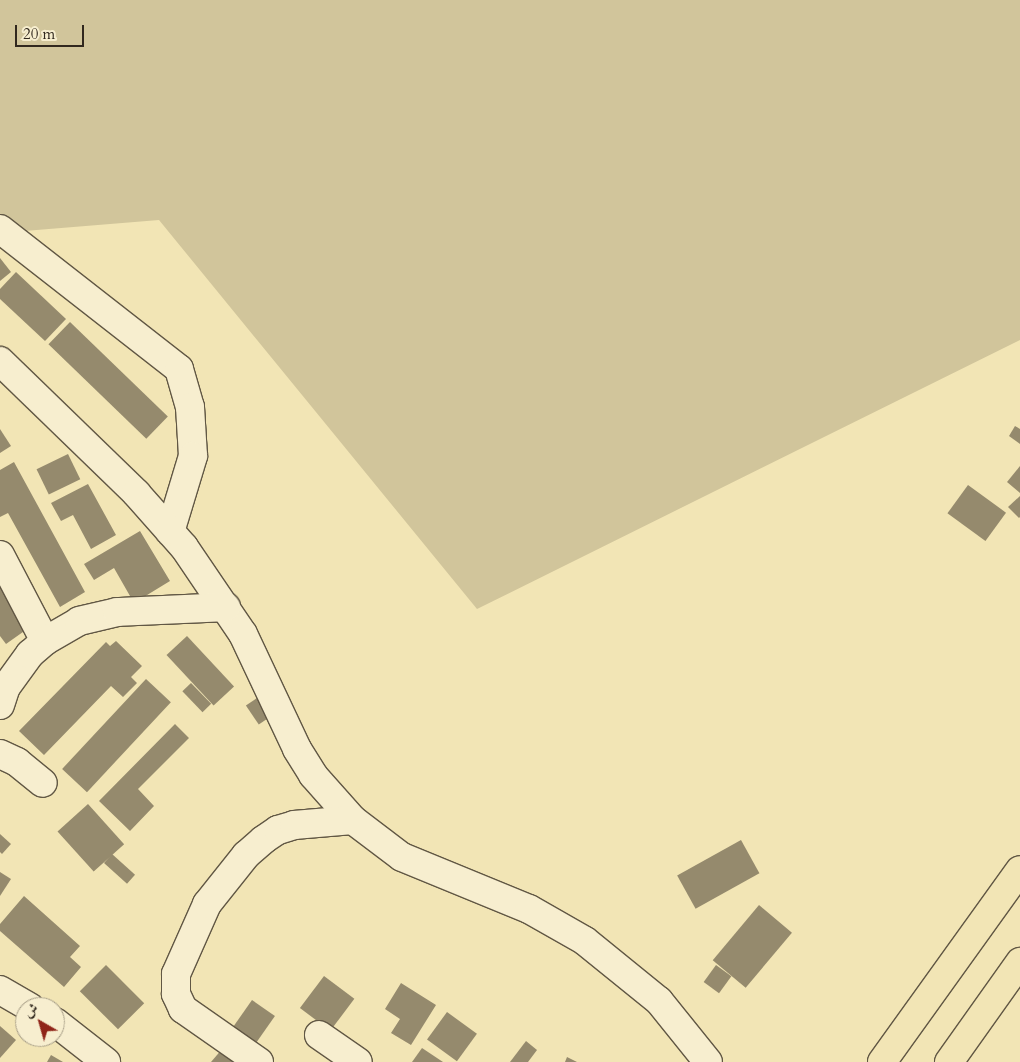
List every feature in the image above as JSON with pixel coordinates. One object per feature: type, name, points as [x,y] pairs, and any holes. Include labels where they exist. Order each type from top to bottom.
[{"type":"highway","points":[[882,1062],[1020,870]]},
{"type":"highway","points":[[949,1062],[1020,962]]},
{"type":"street","points":[[0,230],[179,370],[190,407],[193,456],[170,532]]},
{"type":"street","points":[[0,361],[136,493],[170,532],[226,607],[258,663],[297,749],[332,798],[353,820],[402,857],[529,909],[585,941],[659,1001],[708,1062]]},
{"type":"street","points":[[1,558],[45,641]]},
{"type":"street","points":[[2,692],[21,665],[45,641],[61,630],[98,616],[226,607]]},
{"type":"street","points":[[0,754],[22,765],[43,783]]},
{"type":"street","points":[[259,1062],[183,1009],[176,994],[176,974],[208,904],[246,855],[263,840],[278,830],[301,823],[353,820]]},
{"type":"street","points":[[0,990],[15,998]]},
{"type":"street","points":[[65,1030],[106,1062]]},
{"type":"street","points":[[319,1035],[358,1062]]},
{"type":"shaded area","points":[[0,0],[1020,0],[1020,340],[477,609],[159,220],[0,233]]},
{"type":"building","points":[[0,258],[11,272],[0,281]]},
{"type":"building","points":[[16,272],[66,319],[45,341],[0,299],[0,289]]},
{"type":"building","points":[[70,322],[168,416],[146,439],[48,344]]},
{"type":"building","points":[[1015,426],[1020,429],[1020,444],[1009,436]]},
{"type":"building","points":[[0,429],[11,446],[0,453]]},
{"type":"building","points":[[68,454],[80,479],[49,495],[37,469]]},
{"type":"building","points":[[14,462],[85,592],[60,607],[8,513],[0,517],[0,470]]},
{"type":"building","points":[[1020,466],[1020,493],[1007,482]]},
{"type":"building","points":[[88,484],[116,535],[91,549],[73,515],[61,521],[51,503]]},
{"type":"building","points":[[968,485],[1006,513],[985,541],[947,513]]},
{"type":"building","points":[[1020,496],[1020,517],[1019,518],[1008,507]]},
{"type":"building","points":[[140,531],[170,581],[134,603],[114,568],[94,580],[84,564]]},
{"type":"building","points":[[0,584],[30,627],[6,644],[0,636]]},
{"type":"building","points":[[187,636],[234,686],[214,706],[167,655]]},
{"type":"building","points":[[116,641],[142,666],[131,677],[137,683],[123,697],[111,686],[44,755],[19,731],[106,642],[110,646]]},
{"type":"building","points":[[146,679],[171,702],[87,792],[62,769]]},
{"type":"building","points":[[191,683],[211,704],[203,712],[182,691]]},
{"type":"building","points":[[260,696],[273,715],[259,725],[246,706]]},
{"type":"building","points":[[175,724],[189,738],[138,789],[154,806],[130,831],[99,801]]},
{"type":"building","points":[[88,804],[124,844],[94,872],[58,831]]},
{"type":"building","points":[[0,834],[11,844],[2,854],[0,852]]},
{"type":"building","points":[[741,840],[759,873],[696,909],[677,875]]},
{"type":"building","points":[[112,854],[135,875],[127,884],[104,863]]},
{"type":"building","points":[[0,872],[11,879],[0,896]]},
{"type":"building","points":[[24,896],[80,946],[70,957],[81,967],[64,987],[0,931],[0,924]]},
{"type":"building","points":[[759,905],[792,933],[746,988],[713,960]]},
{"type":"building","points":[[106,965],[144,1003],[118,1029],[80,991]]},
{"type":"building","points":[[716,965],[731,976],[719,993],[704,982]]},
{"type":"building","points":[[324,976],[354,999],[330,1031],[300,1008]]},
{"type":"building","points":[[401,983],[436,1005],[411,1045],[391,1033],[400,1019],[385,1009]]},
{"type":"building","points":[[252,1000],[275,1016],[254,1046],[231,1029]]},
{"type":"building","points":[[447,1012],[477,1034],[457,1061],[427,1040]]},
{"type":"building","points":[[0,1026],[15,1041],[0,1058]]},
{"type":"building","points":[[526,1041],[537,1050],[528,1062],[510,1062]]},
{"type":"building","points":[[223,1048],[240,1062],[211,1062]]},
{"type":"building","points":[[422,1048],[443,1062],[412,1062]]},
{"type":"building","points":[[51,1055],[63,1062],[47,1062]]},
{"type":"building","points":[[567,1057],[577,1062],[565,1062]]}]
